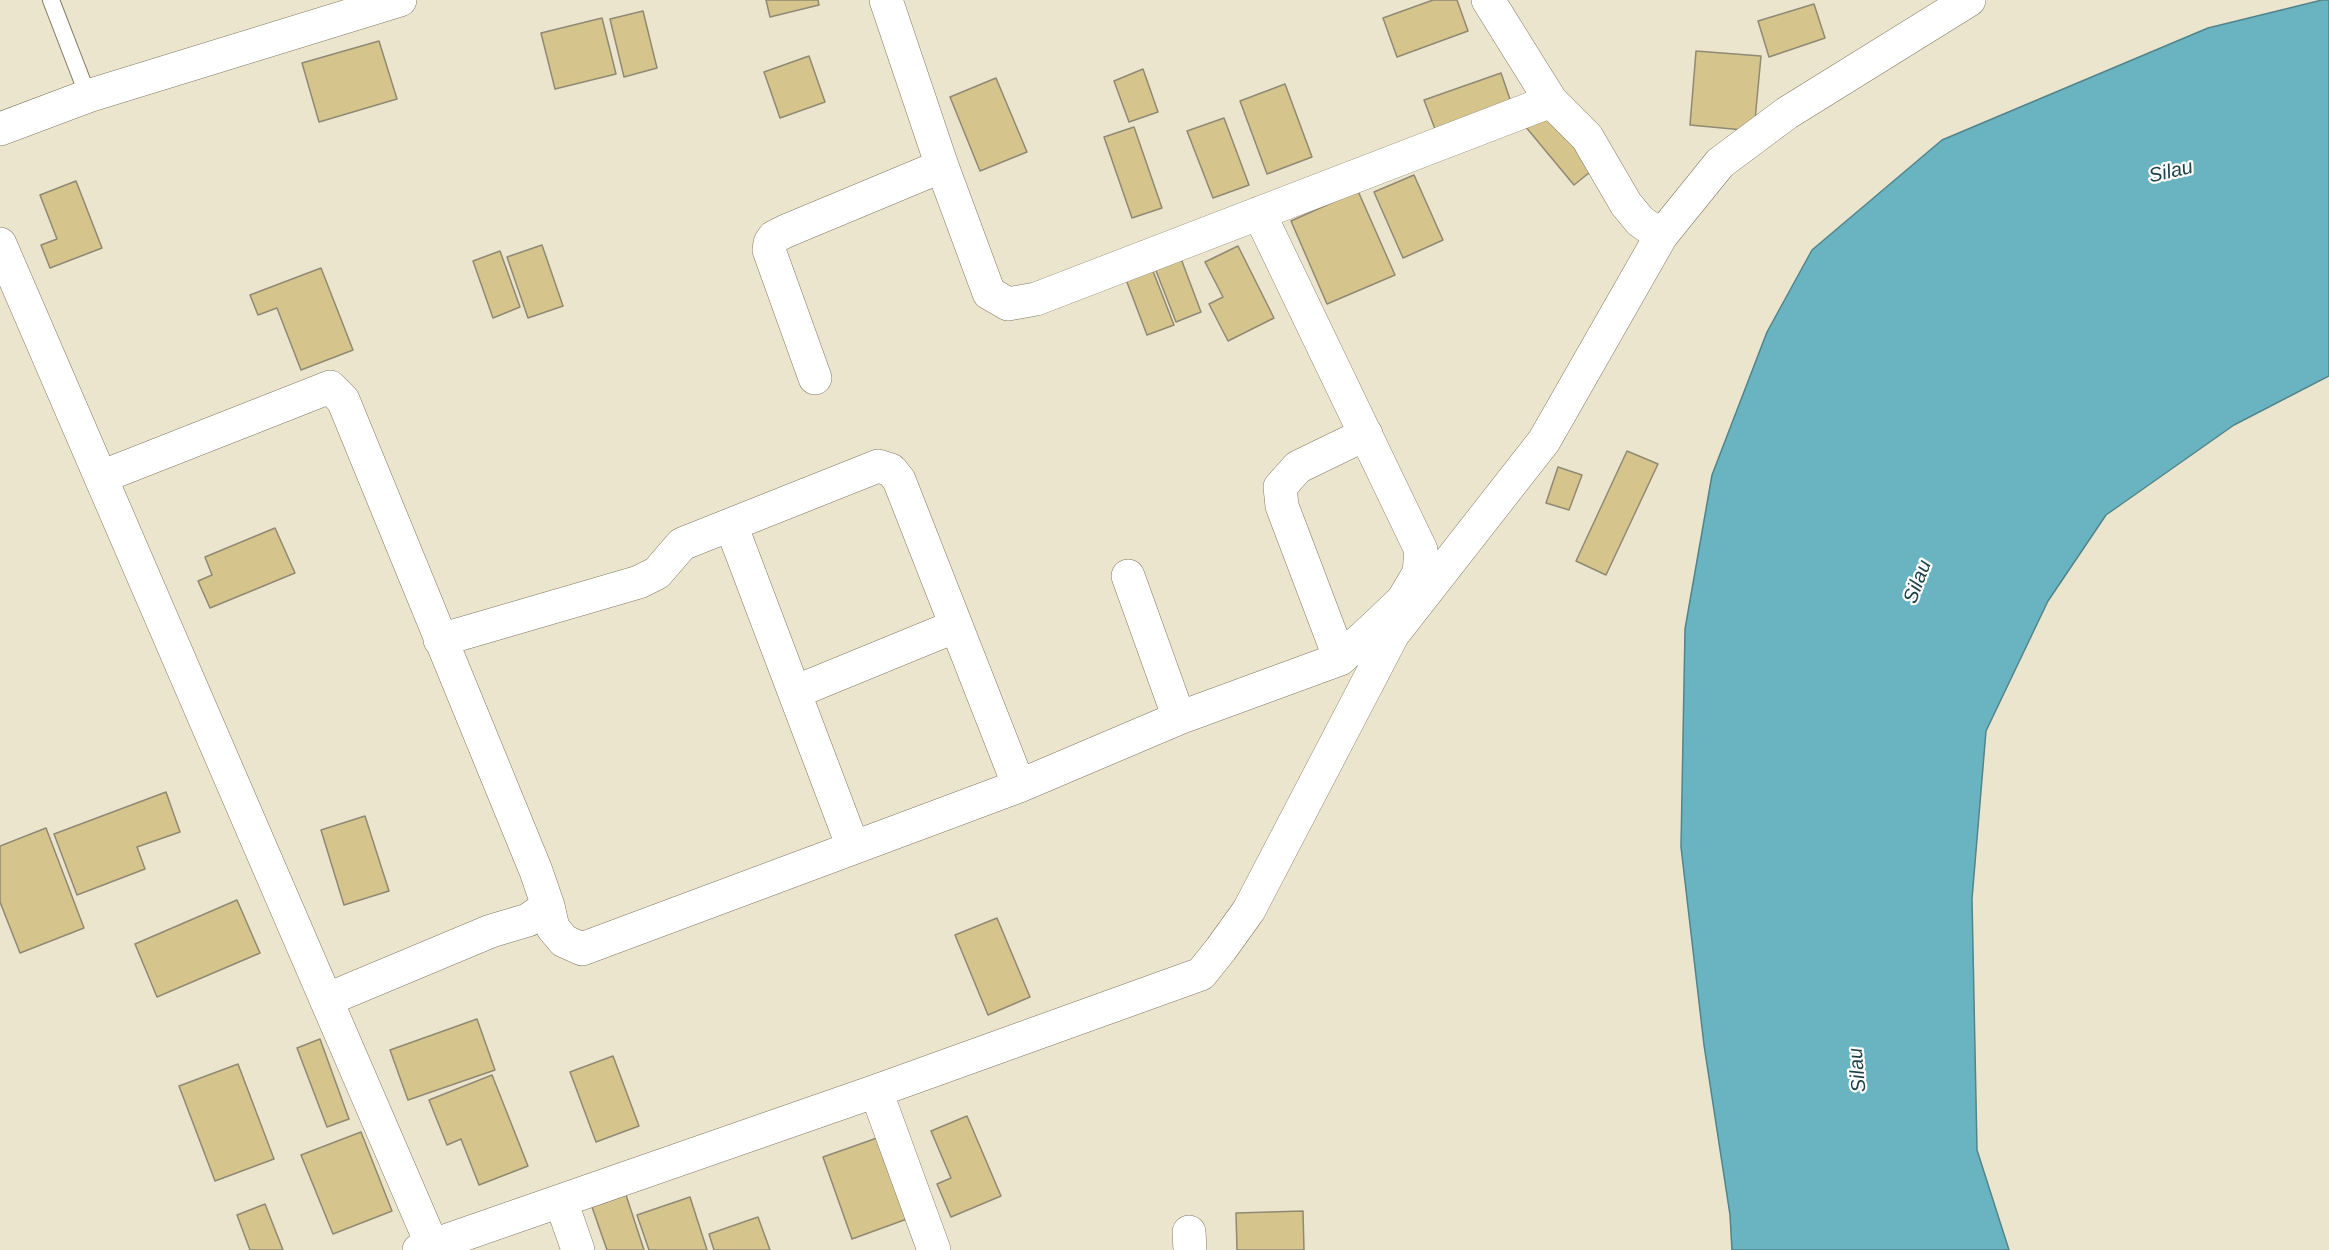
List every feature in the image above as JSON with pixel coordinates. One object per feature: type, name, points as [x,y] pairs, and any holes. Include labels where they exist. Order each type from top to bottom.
[{"type":"street","points":[[0,129],[341,8],[400,0]]},
{"type":"street","points":[[886,0],[942,166],[989,293],[1008,304],[1036,299],[1551,101]]},
{"type":"street","points":[[1488,0],[1551,101],[1587,137],[1626,204],[1640,221],[1661,236]]},
{"type":"street","points":[[0,244],[326,1000],[425,1248],[876,1091],[1201,974],[1249,910],[1393,634],[1544,441],[1661,236],[1720,163],[1787,113],[1969,0]]},
{"type":"street","points":[[815,378],[769,250],[770,243],[774,237],[786,231],[942,166]]},
{"type":"street","points":[[100,477],[330,387],[343,400],[536,871],[554,928],[564,941],[582,949],[1018,786],[1179,718],[1340,658],[1403,600],[1419,573],[1421,550],[1259,213]]},
{"type":"street","points":[[1340,658],[1282,506],[1280,487],[1298,467],[1366,434]]},
{"type":"street","points":[[440,640],[639,582],[657,573],[682,544],[878,466],[891,470],[899,480],[1018,786]]},
{"type":"street","points":[[731,525],[853,847]]},
{"type":"street","points":[[1128,576],[1179,718]]},
{"type":"street","points":[[795,693],[956,626]]},
{"type":"street","points":[[326,1000],[491,932],[528,921],[548,906]]},
{"type":"street","points":[[876,1091],[934,1250]]},
{"type":"street","points":[[561,1201],[578,1250]]},
{"type":"lane","points":[[51,0],[88,96]]},
{"type":"water","name":"Silau","points":[[2329,0],[2329,376],[2234,425],[2106,515],[2048,601],[1986,731],[1972,899],[1977,1150],[2009,1250],[1732,1250],[1730,1215],[1704,1045],[1681,847],[1685,629],[1712,475],[1767,332],[1812,250],[1942,140],[2208,28]]},
{"type":"building","points":[[766,0],[818,0],[819,5],[770,17]]},
{"type":"building","points":[[1433,0],[1457,0],[1468,31],[1397,57],[1383,18]]},
{"type":"building","points":[[1814,4],[1825,38],[1769,57],[1758,21]]},
{"type":"building","points":[[643,11],[657,68],[624,77],[610,19]]},
{"type":"building","points":[[602,18],[616,74],[555,89],[541,33]]},
{"type":"building","points":[[379,41],[397,99],[319,122],[302,63]]},
{"type":"building","points":[[1696,51],[1761,56],[1754,131],[1690,125]]},
{"type":"building","points":[[809,56],[825,102],[780,118],[764,72]]},
{"type":"building","points":[[1143,69],[1158,112],[1129,122],[1114,81]]},
{"type":"building","points":[[1501,73],[1511,102],[1435,129],[1424,100]]},
{"type":"building","points":[[996,78],[1027,152],[980,171],[950,97]]},
{"type":"building","points":[[1285,84],[1312,157],[1267,174],[1240,101]]},
{"type":"building","points":[[1550,105],[1600,164],[1574,185],[1525,126]]},
{"type":"building","points":[[1224,118],[1249,185],[1213,198],[1187,131]]},
{"type":"building","points":[[1134,127],[1162,208],[1132,218],[1104,137]]},
{"type":"building","points":[[1414,175],[1443,240],[1403,258],[1374,192]]},
{"type":"building","points":[[76,181],[102,248],[50,268],[41,245],[57,239],[40,195]]},
{"type":"building","points":[[1358,191],[1395,275],[1327,304],[1291,221]]},
{"type":"building","points":[[542,245],[563,306],[528,318],[507,257]]},
{"type":"building","points":[[1238,246],[1274,318],[1228,341],[1209,304],[1223,297],[1205,262]]},
{"type":"building","points":[[1177,248],[1201,312],[1176,322],[1151,258]]},
{"type":"building","points":[[500,251],[520,307],[493,318],[473,261]]},
{"type":"building","points":[[1151,266],[1174,325],[1147,335],[1125,277]]},
{"type":"building","points":[[321,268],[353,350],[301,370],[277,308],[258,315],[250,295]]},
{"type":"building","points":[[1627,451],[1658,464],[1606,575],[1576,561]]},
{"type":"building","points":[[1558,467],[1582,475],[1569,510],[1546,503]]},
{"type":"building","points":[[275,528],[295,573],[210,608],[198,581],[212,575],[205,557]]},
{"type":"building","points":[[166,792],[180,832],[137,847],[145,869],[77,895],[54,834]]},
{"type":"building","points":[[365,816],[389,891],[344,905],[321,830]]},
{"type":"building","points":[[46,828],[84,928],[20,953],[0,902],[0,846]]},
{"type":"building","points":[[237,900],[260,953],[157,997],[135,944]]},
{"type":"building","points":[[997,918],[1030,997],[988,1015],[955,935]]},
{"type":"building","points":[[477,1019],[495,1070],[408,1100],[390,1050]]},
{"type":"building","points":[[320,1039],[349,1119],[327,1127],[297,1048]]},
{"type":"building","points":[[613,1056],[639,1126],[596,1142],[570,1072]]},
{"type":"building","points":[[238,1064],[274,1159],[215,1181],[179,1086]]},
{"type":"building","points":[[492,1075],[528,1166],[479,1185],[461,1139],[447,1145],[429,1100]]},
{"type":"building","points":[[967,1116],[1001,1196],[951,1217],[937,1184],[951,1178],[931,1131]]},
{"type":"building","points":[[361,1132],[392,1211],[333,1234],[301,1155]]},
{"type":"building","points":[[877,1138],[907,1219],[852,1239],[823,1157]]},
{"type":"building","points":[[626,1195],[644,1250],[607,1250],[592,1207]]},
{"type":"building","points":[[690,1197],[707,1250],[649,1250],[637,1215]]},
{"type":"building","points":[[265,1204],[283,1250],[250,1250],[237,1215]]},
{"type":"building","points":[[1303,1211],[1304,1250],[1237,1250],[1236,1213]]},
{"type":"building","points":[[758,1217],[770,1250],[714,1250],[709,1234]]}]
